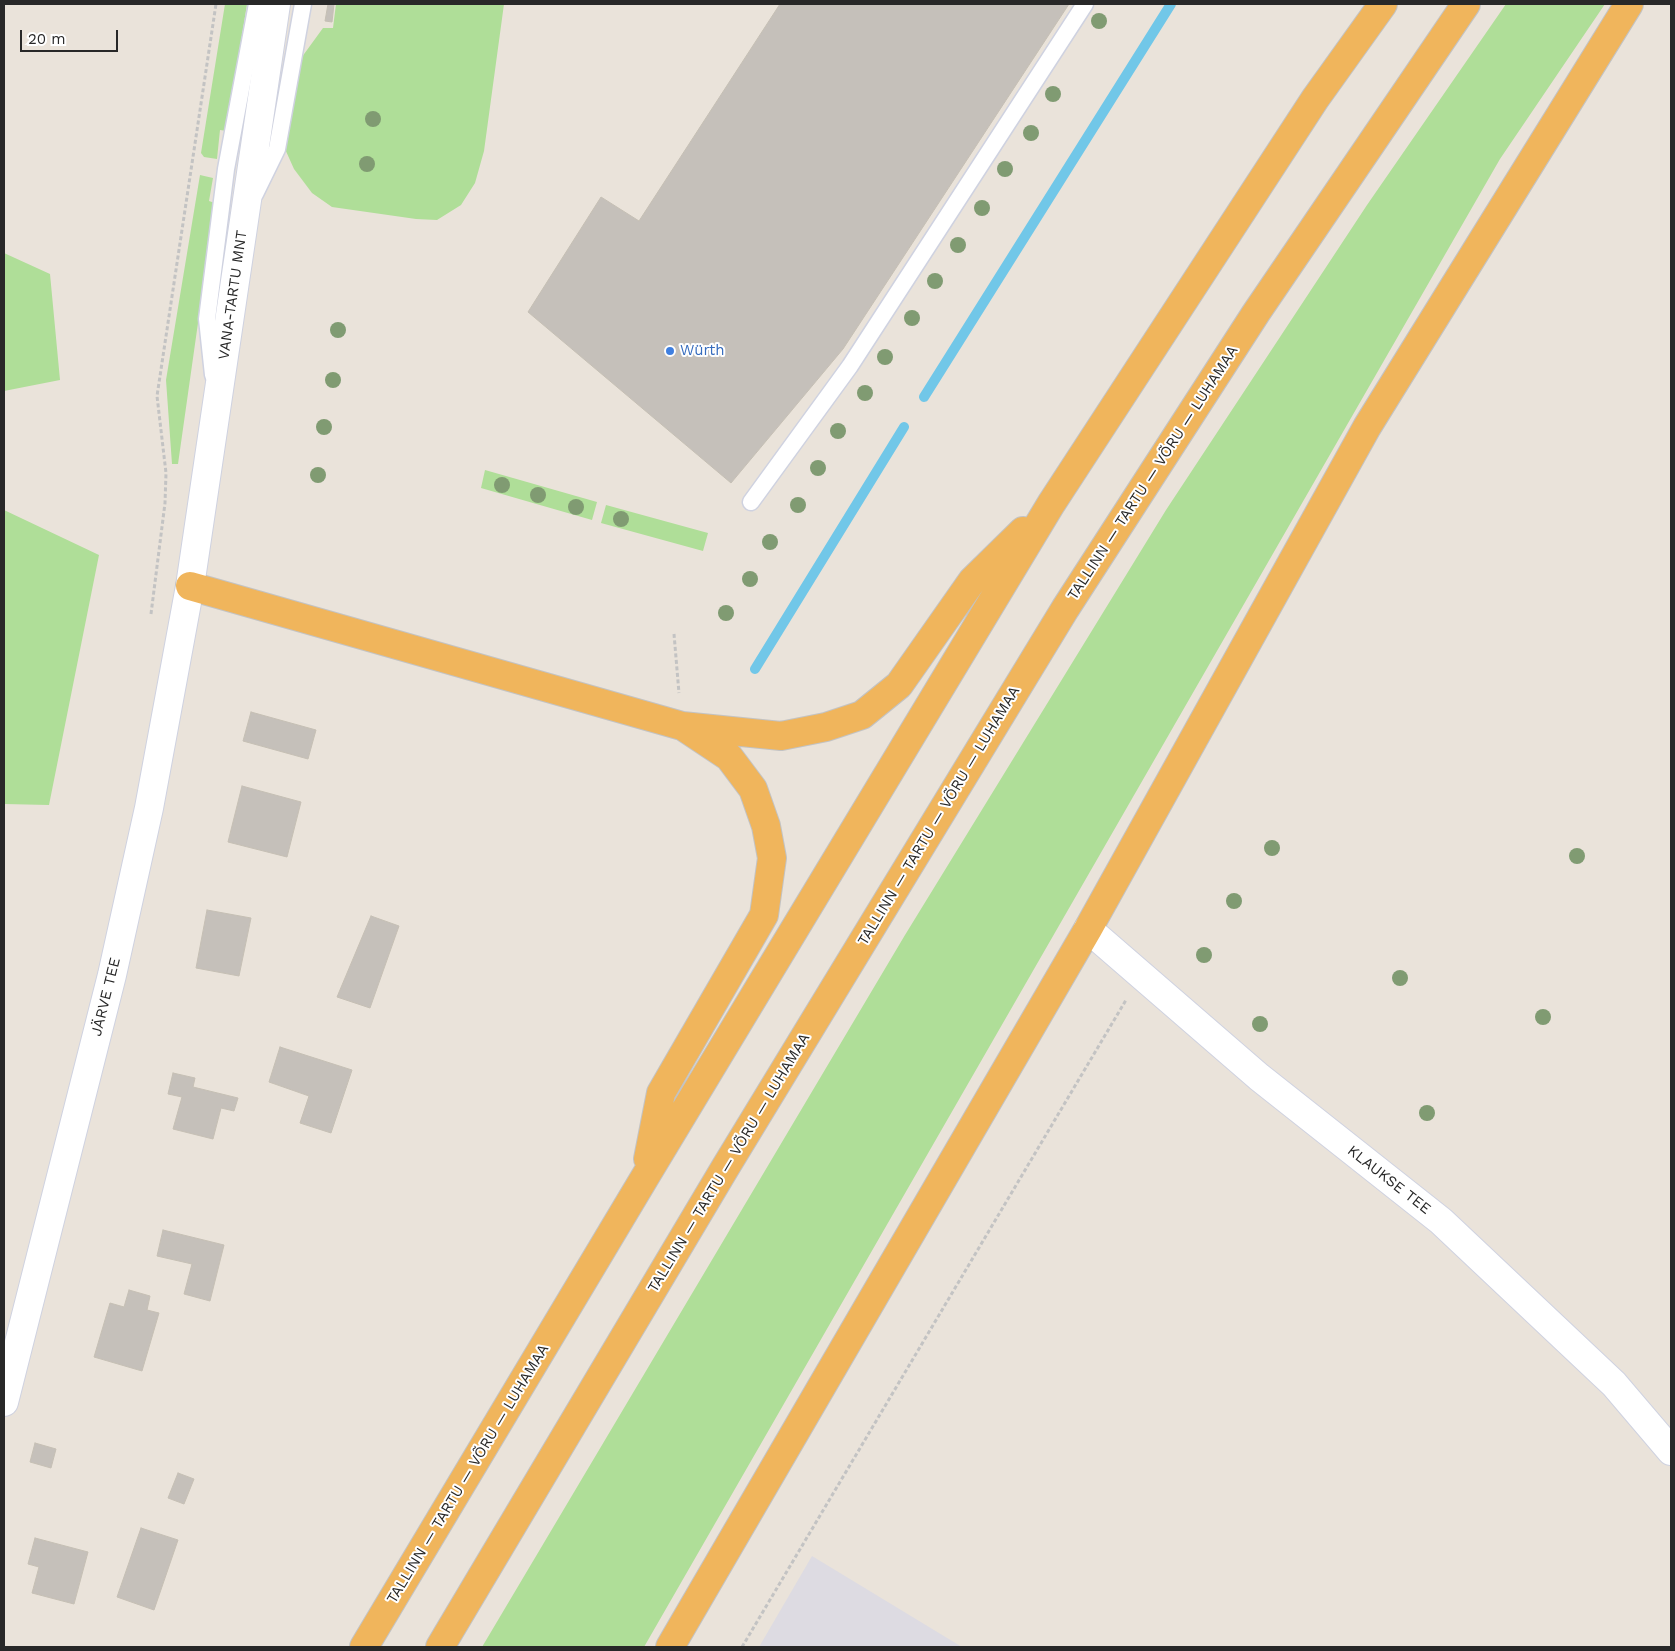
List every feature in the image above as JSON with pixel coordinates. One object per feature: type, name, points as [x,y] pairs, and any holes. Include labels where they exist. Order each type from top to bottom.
[{"type":"highway","name":"TALLINN — TARTU — VÕRU — LUHAMAA","points":[[364,1647],[644,1177],[1051,504],[1315,99],[1383,4]]},
{"type":"highway","name":"TALLINN — TARTU — VÕRU — LUHAMAA","points":[[440,1647],[724,1168],[1065,609],[1256,313],[1466,4]]},
{"type":"highway","points":[[670,1647],[1088,929],[1367,427],[1629,4]]},
{"type":"highway","points":[[190,586],[682,726],[781,736],[826,727],[862,714],[899,685],[972,581],[1051,504]]},
{"type":"highway","points":[[644,1177],[661,1093],[764,915],[772,858],[766,826],[753,789],[728,757],[682,726]]},
{"type":"street","name":"VANA-TARTU MNT","points":[[190,586],[276,4]]},
{"type":"street","name":"JÄRVE TEE","points":[[4,1402],[114,965],[149,808],[190,586]]},
{"type":"street","name":"KLAUKSE TEE","points":[[1088,929],[1259,1077],[1441,1221],[1614,1384],[1671,1451]]},
{"type":"lane","points":[[217,405],[207,319],[226,169],[256,4]]},
{"type":"lane","points":[[244,219],[277,149],[303,4]]},
{"type":"lane","points":[[751,502],[850,366],[1085,4]]},
{"type":"path","points":[[166,473],[158,396],[216,4]]},
{"type":"path","points":[[674,634],[682,726]]},
{"type":"path","points":[[742,1647],[1141,975]]},
{"type":"shaded area","points":[[812,1556],[962,1647],[759,1647]]},
{"type":"green space","points":[[225,4],[247,4],[227,131],[220,130],[217,159],[204,157],[201,153]]},
{"type":"green space","points":[[336,4],[504,4],[484,151],[475,183],[461,205],[437,220],[416,219],[332,207],[312,193],[294,169],[285,149],[286,130],[299,61],[323,28],[333,28]]},
{"type":"green space","points":[[1506,4],[1605,4],[1500,159],[644,1647],[482,1647],[905,935],[1166,510],[1367,205]]},
{"type":"green space","points":[[200,175],[213,178],[209,201],[215,203],[178,464],[172,464],[166,380]]},
{"type":"green space","points":[[4,253],[50,274],[60,380],[4,391]]},
{"type":"green space","points":[[485,470],[597,502],[592,520],[481,488]]},
{"type":"green space","points":[[606,505],[708,533],[703,551],[601,523]]},
{"type":"green space","points":[[4,510],[99,555],[49,805],[4,804]]},
{"type":"building","points":[[328,4],[334,4],[332,22],[325,21]]},
{"type":"building","points":[[780,4],[1069,4],[843,349],[731,483],[528,312],[601,197],[639,221]]},
{"type":"building","points":[[251,712],[316,730],[308,759],[243,741]]},
{"type":"building","points":[[242,786],[301,802],[287,857],[228,842]]},
{"type":"building","points":[[207,910],[251,918],[239,976],[196,968]]},
{"type":"building","points":[[371,916],[399,926],[370,1008],[337,997]]},
{"type":"building","points":[[280,1047],[352,1070],[331,1133],[300,1123],[309,1096],[269,1082]]},
{"type":"building","points":[[173,1073],[195,1078],[193,1087],[238,1098],[234,1111],[221,1108],[213,1139],[173,1129],[182,1097],[168,1094]]},
{"type":"building","points":[[163,1230],[224,1245],[210,1301],[184,1294],[192,1264],[157,1256]]},
{"type":"building","points":[[129,1290],[150,1296],[147,1310],[159,1313],[142,1371],[94,1357],[110,1303],[124,1307]]},
{"type":"building","points":[[35,1443],[56,1449],[51,1468],[30,1462]]},
{"type":"building","points":[[178,1473],[194,1479],[184,1504],[168,1498]]},
{"type":"building","points":[[141,1528],[178,1540],[154,1610],[117,1597]]},
{"type":"building","points":[[35,1538],[88,1552],[74,1604],[32,1593],[39,1567],[28,1564]]},
{"type":"waterway","points":[[924,397],[1171,4]]},
{"type":"waterway","points":[[755,669],[904,427]]},
{"type":"place","name":"Würth","points":[[670,351]]}]
